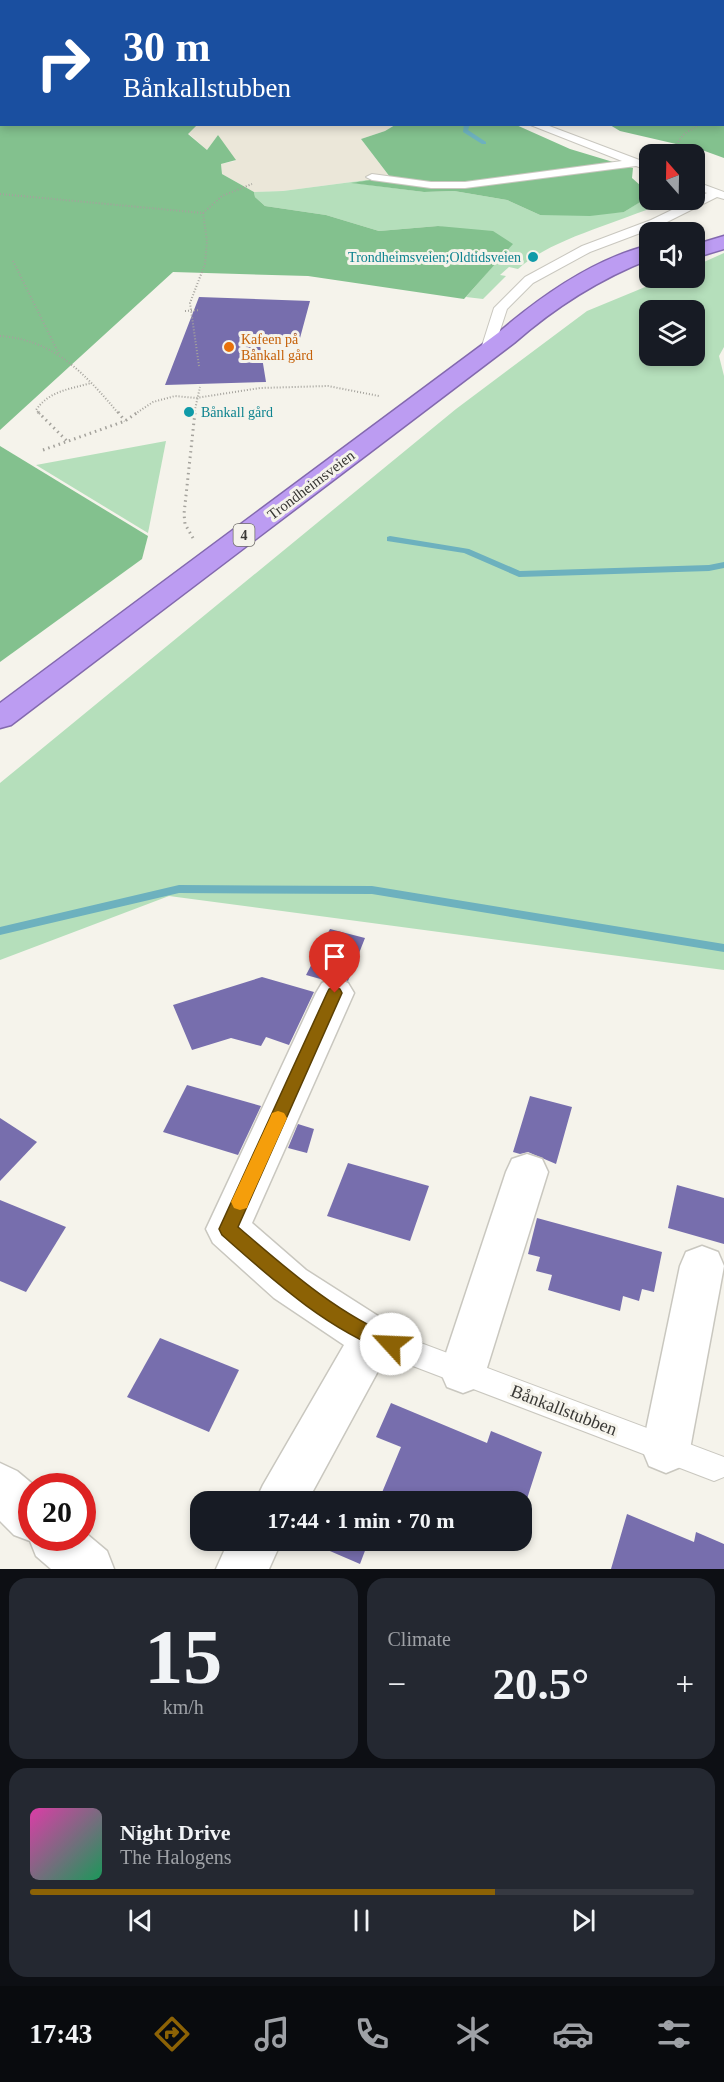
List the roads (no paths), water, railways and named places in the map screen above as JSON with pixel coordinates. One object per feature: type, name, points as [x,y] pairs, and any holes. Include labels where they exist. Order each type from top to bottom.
[{"type":"highway","points":[[705,230],[724,224]]},
{"type":"highway","points":[[705,248],[724,242]]},
{"type":"highway","name":"Trondheimsveien","points":[[0,718],[496,345],[532,314],[606,269],[639,255]]},
{"type":"highway","name":"Trondheimsveien","points":[[496,345],[554,320],[639,276]]},
{"type":"street","name":"Bånkallstubben","points":[[335,993],[228,1229],[290,1284],[373,1338]]},
{"type":"street","points":[[463,1371],[527,1172]]},
{"type":"street","points":[[666,1449],[702,1266]]},
{"type":"street","points":[[286,1491],[373,1338]]},
{"type":"street","points":[[0,1488],[18,1504]]},
{"type":"street","points":[[69,1551],[89,1569]]},
{"type":"street","points":[[241,1569],[251,1551]]},
{"type":"lane","points":[[538,126],[639,164]]},
{"type":"lane","points":[[372,177],[431,184],[465,185],[636,163]]},
{"type":"lane","points":[[705,188],[720,194]]},
{"type":"lane","points":[[496,345],[501,308],[529,280],[563,260],[656,223],[720,194]]},
{"type":"lane","name":"Bånkallstubben","points":[[373,1338],[714,1467]]},
{"type":"waterway","points":[[466,126],[465,131],[484,143]]},
{"type":"waterway","points":[[390,539],[466,551],[519,574],[709,568],[724,565]]},
{"type":"waterway","points":[[0,931],[179,889],[372,890],[724,948]]},
{"type":"place","name":"Trondheimsveien;Oldtidsveien","points":[[533,257]]},
{"type":"place","name":"Kafeen på Bånkall gård","points":[[229,347]]},
{"type":"place","name":"Bånkall gård","points":[[189,412]]}]
